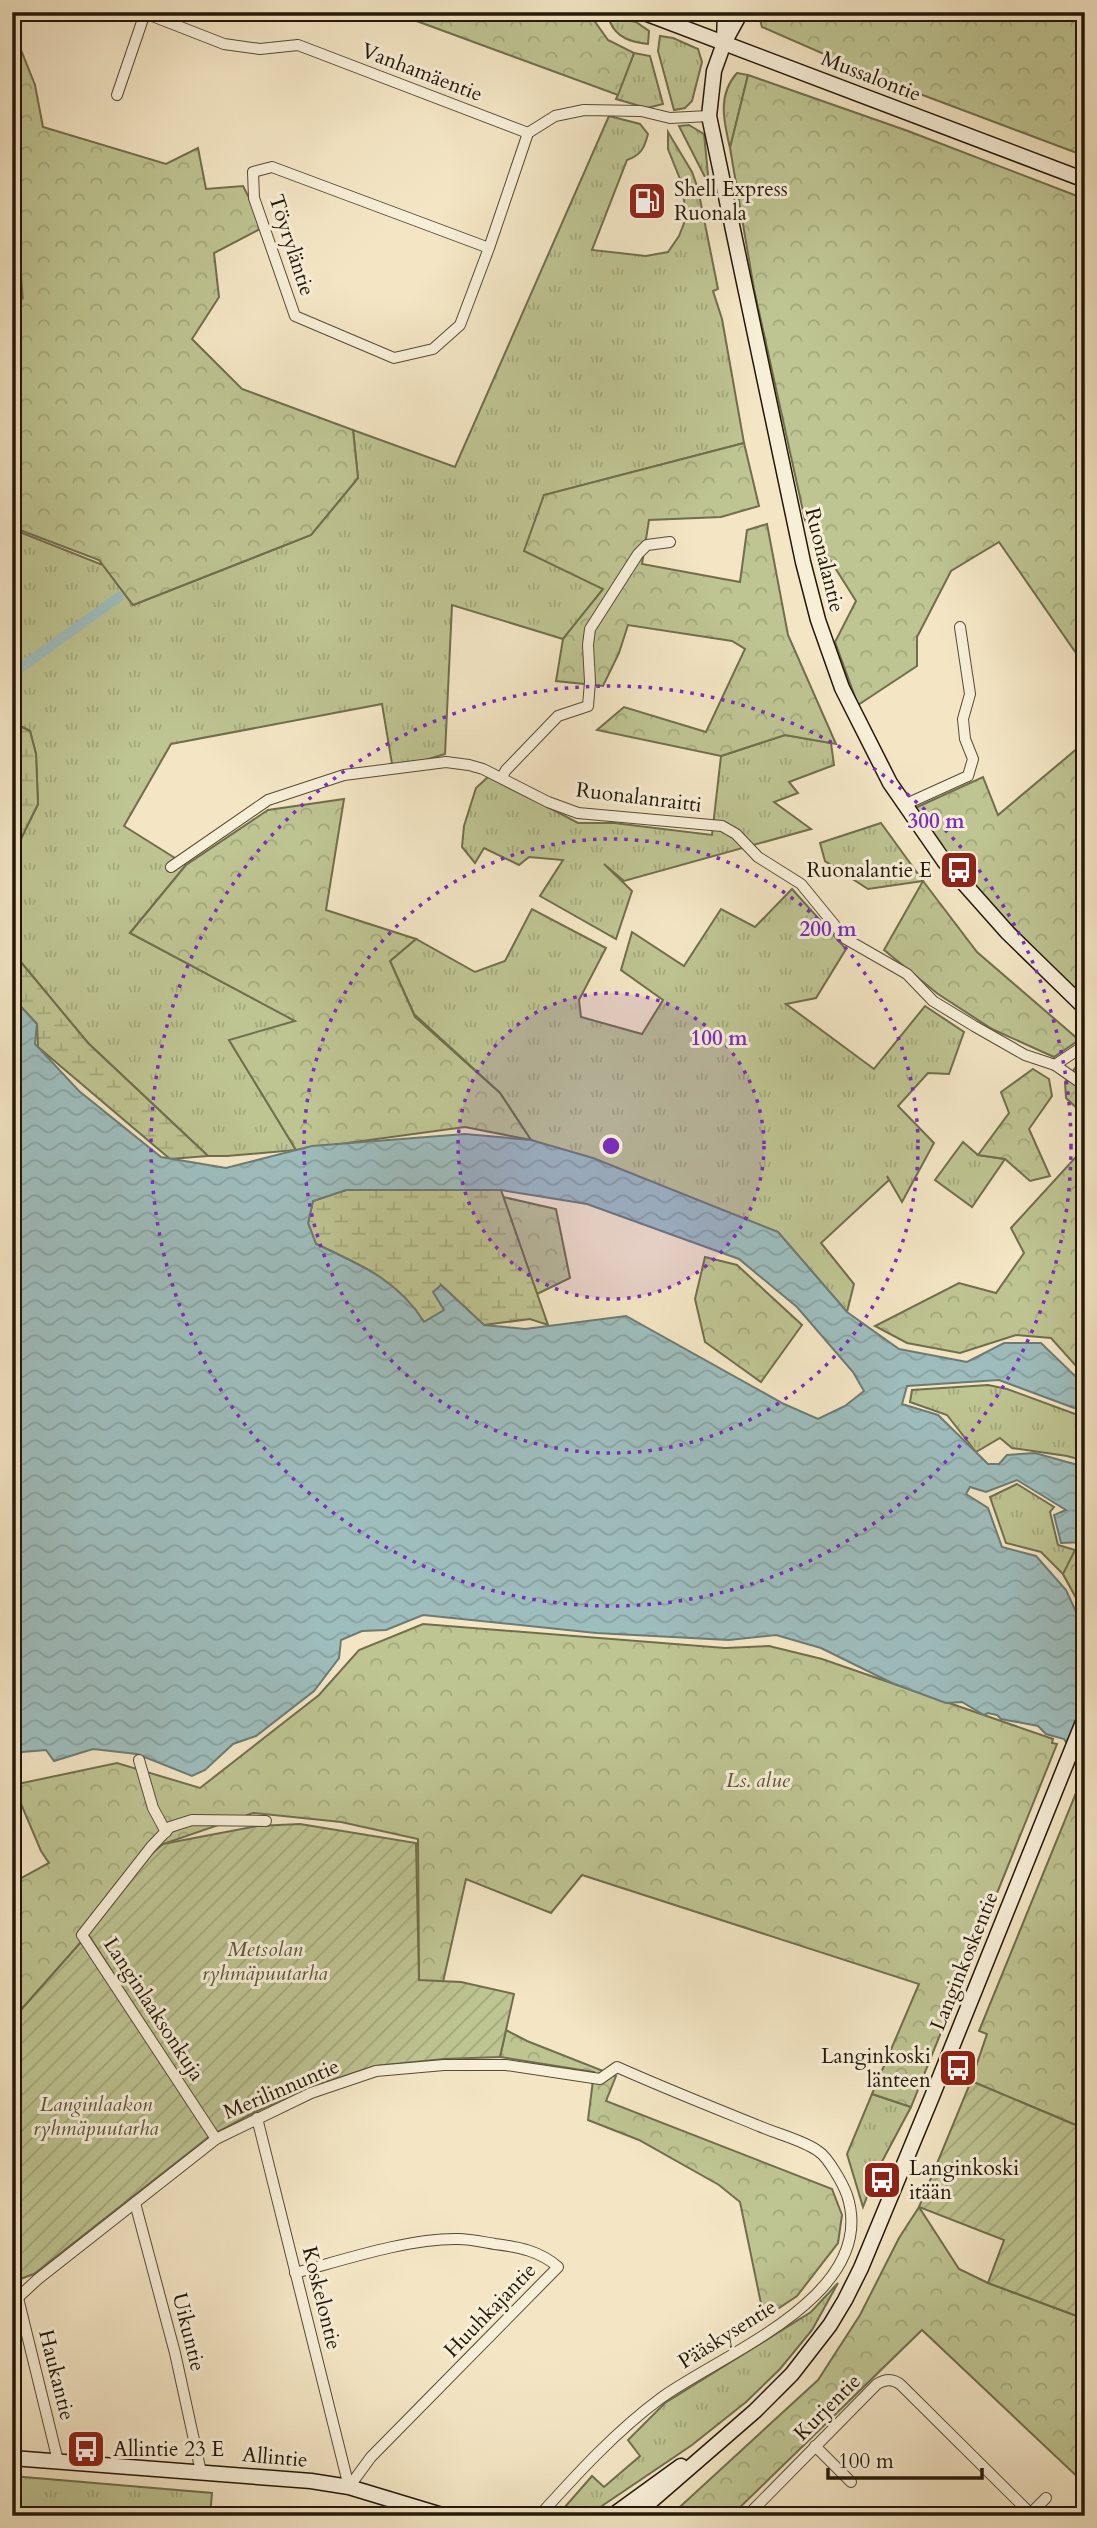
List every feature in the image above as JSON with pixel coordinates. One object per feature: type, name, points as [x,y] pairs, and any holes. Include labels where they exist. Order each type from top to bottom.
[{"type":"street","points":[[724,43],[725,12]]},
{"type":"street","points":[[724,43],[741,12]]},
{"type":"street","points":[[117,95],[143,13]]},
{"type":"street","name":"Vanhamäentie","points":[[143,13],[224,44],[260,49],[298,45],[528,133]]},
{"type":"street","name":"Mussalontie","points":[[642,13],[1085,180]]},
{"type":"street","name":"Ruonalantie","points":[[724,43],[714,71],[709,116],[789,500],[818,620],[842,688],[866,738],[904,805],[944,861],[974,898],[1085,1008]]},
{"type":"street","points":[[528,133],[555,117],[584,110],[640,111],[670,118],[709,116]]},
{"type":"street","name":"Töyryläntie","points":[[489,248],[272,167],[254,172],[254,198],[295,316],[394,358],[433,349],[460,325],[489,248],[528,133]]},
{"type":"street","points":[[502,778],[506,770],[558,716],[588,706],[590,629],[638,554],[647,545],[670,542]]},
{"type":"street","points":[[904,805],[968,776],[973,759],[965,739],[963,719],[970,695],[960,627]]},
{"type":"street","name":"Ruonalanraitti","points":[[171,867],[268,800],[344,775],[446,762],[469,765],[578,813],[722,826],[736,834],[758,857],[801,884],[846,939],[907,974],[933,1001],[1025,1055],[1055,1065],[1085,1086]]},
{"type":"street","points":[[1055,1065],[1085,1045]]},
{"type":"street","name":"Langinkoskentie","points":[[634,2516],[792,2374],[830,2325],[845,2300],[946,2061],[1085,1717]]},
{"type":"street","points":[[139,1760],[153,1808],[166,1832],[170,1827],[192,1820],[266,1821]]},
{"type":"street","name":"Langinlaaksonkuja","points":[[166,1832],[151,1847],[82,1935],[216,2139]]},
{"type":"street","name":"Merilinnuntie","points":[[15,2301],[38,2278],[216,2139],[311,2092],[376,2071],[444,2065],[506,2065],[600,2079],[617,2067],[820,2151]]},
{"type":"street","name":"Koskelontie","points":[[257,2118],[349,2487]]},
{"type":"street","name":"Pääskysentie","points":[[539,2516],[587,2465],[661,2399],[796,2314],[835,2272],[852,2228],[851,2208],[845,2190],[820,2151]]},
{"type":"street","name":"Uikuntie","points":[[135,2203],[175,2353],[201,2472]]},
{"type":"street","name":"Huuhkajantie","points":[[295,2273],[361,2255],[457,2239],[516,2246],[545,2255],[558,2267],[371,2457],[349,2487]]},
{"type":"street","name":"Haukantie","points":[[15,2301],[58,2460]]},
{"type":"street","name":"Kurjentie","points":[[747,2516],[877,2384],[888,2380],[896,2381],[1029,2514]]},
{"type":"street","points":[[815,2446],[851,2482]]},
{"type":"street","name":"Langinkoskentie","points":[[612,2516],[674,2470],[707,2451]]},
{"type":"street","name":"Allintie","points":[[12,2458],[311,2481],[349,2487],[445,2516]]},
{"type":"street","points":[[1029,2514],[1046,2498]]},
{"type":"green space","points":[[392,12],[588,12],[608,40],[634,53],[618,95]]},
{"type":"green space","points":[[758,12],[1085,12],[1085,156],[888,82],[762,27]]},
{"type":"green space","points":[[616,18],[636,22],[649,31],[648,44],[621,35],[610,22]]},
{"type":"green space","points":[[12,35],[17,40],[35,85],[43,127],[166,164],[198,148],[206,189],[243,186],[264,227],[214,253],[219,297],[192,339],[242,389],[353,430],[358,478],[311,535],[133,605],[99,560],[12,527]]},
{"type":"green space","points":[[660,36],[673,38],[698,49],[702,62],[692,101],[685,108],[674,110],[658,51]]},
{"type":"green space","points":[[634,53],[650,56],[663,104],[647,108],[616,99]]},
{"type":"green space","points":[[737,73],[748,75],[730,148],[724,119],[724,100]]},
{"type":"green space","points":[[748,75],[908,131],[1085,199],[1085,666],[999,542],[951,571],[917,637],[917,666],[858,705],[835,642],[856,601],[805,520],[754,289],[730,148]]},
{"type":"green space","points":[[609,116],[640,124],[648,134],[641,151],[627,160],[592,250],[646,256],[668,252],[679,236],[686,218],[682,184],[668,149],[668,132],[692,172],[698,189],[718,289],[713,291],[722,319],[744,443],[544,495],[603,589],[563,639],[452,605],[445,754],[393,770],[382,704],[171,744],[124,826],[186,865],[130,933],[296,1021],[230,1041],[296,1150],[208,1156],[88,1043],[15,955],[12,945],[12,857],[38,804],[36,754],[30,731],[12,722],[12,529],[103,565],[133,605],[311,535],[358,478],[353,430],[455,467]]},
{"type":"green space","points":[[689,125],[704,134],[709,185],[679,126]]},
{"type":"green space","points":[[744,443],[759,506],[721,517],[649,520],[642,564],[740,582],[747,530],[767,524],[788,635],[836,744],[785,735],[721,756],[597,730],[624,707],[706,732],[745,649],[732,641],[628,625],[619,653],[603,686],[556,681],[563,639],[603,589],[524,551],[544,495]]},
{"type":"green space","points":[[12,722],[30,731],[36,754],[38,804],[12,857]]},
{"type":"green space","points":[[785,735],[831,743],[834,765],[789,782],[798,793],[774,802],[811,829],[624,881],[604,864],[632,891],[616,939],[540,896],[563,860],[529,857],[519,865],[484,848],[475,863],[462,847],[464,826],[476,788],[489,776],[578,823],[614,823],[712,835],[721,756]]},
{"type":"green space","points":[[1085,742],[1085,1000],[992,906],[950,859],[913,809],[983,777],[998,815]]},
{"type":"green space","points":[[344,799],[326,910],[416,939],[390,961],[415,1017],[500,1093],[531,1140],[465,1127],[296,1150],[229,1040],[295,1021],[130,933],[186,865],[268,810]]},
{"type":"green space","points":[[881,823],[923,881],[868,889],[825,861],[820,843]]},
{"type":"green space","points":[[923,881],[977,952],[1079,1040],[1054,1057],[992,1029],[938,994],[884,950]]},
{"type":"green space","points":[[792,889],[846,949],[816,998],[786,1004],[874,1069],[925,1006],[964,1032],[949,1074],[928,1073],[898,1106],[934,1143],[902,1202],[887,1176],[889,1180],[821,1243],[854,1284],[847,1312],[778,1232],[531,1140],[500,1093],[414,1014],[390,961],[416,939],[475,972],[505,961],[532,909],[606,948],[579,1000],[581,1017],[642,1034],[663,1000],[621,970],[632,932],[684,966],[721,909],[755,927]]},
{"type":"green space","points":[[12,945],[15,955],[88,1043],[208,1156],[170,1159],[38,1047],[37,1024],[12,997]]},
{"type":"green space","points":[[1085,1054],[1085,1116],[1066,1098],[1065,1082]]},
{"type":"green space","points":[[1033,1069],[1049,1079],[1052,1096],[1029,1129],[1050,1176],[1030,1181],[1005,1159],[978,1155],[1009,1113],[1001,1092]]},
{"type":"green space","points":[[963,1142],[978,1155],[1005,1159],[972,1207],[935,1180]]},
{"type":"green space","points":[[1085,1147],[1085,1376],[1051,1338],[1016,1335],[960,1353],[907,1343],[875,1326],[959,1283],[996,1293],[1024,1253],[1011,1228]]},
{"type":"green space","points":[[346,1190],[501,1190],[548,1325],[530,1319],[484,1325],[441,1285],[445,1310],[424,1322],[414,1307],[390,1284],[362,1266],[316,1244],[308,1223],[313,1201]]},
{"type":"green space","points":[[503,1197],[556,1209],[570,1278],[537,1294]]},
{"type":"green space","points":[[705,1257],[737,1265],[802,1325],[761,1382],[705,1342],[695,1299]]},
{"type":"green space","points":[[988,1385],[1085,1415],[1085,1461],[1012,1448],[1000,1438],[976,1452],[947,1415],[910,1402],[912,1390]]},
{"type":"green space","points":[[1017,1484],[1054,1507],[1050,1512],[1058,1545],[1075,1550],[1085,1549],[1085,1614],[1063,1574],[1041,1552],[1006,1543],[990,1497]]},
{"type":"green space","points":[[1085,1549],[1085,1614],[1063,1574],[1075,1550]]},
{"type":"green space","name":"Ls. alue","points":[[423,1624],[725,1648],[769,1646],[822,1659],[1053,1739],[1052,1743],[1057,1744],[911,2107],[872,2094],[919,1984],[582,1875],[551,1913],[466,1879],[443,1982],[419,1981],[418,1839],[341,1822],[253,1813],[163,1844],[92,1930],[12,2020],[12,1883],[49,1863],[41,1851],[13,1785],[117,1763],[200,1788],[319,1695],[359,1650]]},
{"type":"green space","points":[[1085,1771],[1085,2129],[971,2081],[987,2034],[979,2031]]},
{"type":"green space","name":"Metsolan ryhmäpuutarha","points":[[300,1824],[416,1843],[419,1980],[461,1982],[514,1994],[500,2057],[375,2066],[311,2087],[216,2133],[88,1934],[150,1855],[163,1844],[257,1826]]},
{"type":"green space","name":"Langinlaakon ryhmäpuutarha","points":[[81,1942],[210,2136],[34,2274],[12,2282],[12,2020]]},
{"type":"green space","points":[[506,2030],[616,2076],[606,2101],[832,2189],[842,2215],[838,2243],[797,2296],[764,2318],[740,2202],[719,2185],[639,2140],[588,2120],[594,2072],[500,2057]]},
{"type":"green space","points":[[971,2081],[1085,2129],[1085,2319],[988,2283],[1004,2240],[919,2207]]},
{"type":"green space","points":[[872,2094],[911,2107],[878,2169],[863,2207],[847,2154]]},
{"type":"green space","points":[[919,2207],[959,2269],[988,2283],[1085,2319],[1085,2484],[922,2330],[731,2516],[670,2516],[818,2380],[860,2315],[899,2238]]},
{"type":"green space","points":[[838,2283],[812,2330],[780,2369],[746,2402],[692,2445],[587,2516],[557,2516],[592,2476],[604,2487],[640,2456],[628,2440],[665,2403],[811,2312]]},
{"type":"green space","points":[[12,2476],[212,2493],[210,2516],[12,2516]]},
{"type":"water","points":[[12,997],[37,1024],[35,1044],[79,1091],[161,1157],[226,1168],[312,1146],[465,1134],[531,1140],[593,1158],[778,1232],[847,1312],[899,1349],[967,1362],[1004,1343],[1041,1343],[1075,1376],[1085,1382],[1085,1412],[999,1380],[907,1386],[902,1404],[938,1415],[988,1464],[999,1464],[1007,1455],[1035,1453],[1085,1467],[1085,1542],[1061,1543],[1054,1515],[1066,1510],[1017,1480],[986,1492],[970,1487],[966,1494],[988,1508],[1002,1547],[1036,1556],[1066,1590],[1085,1631],[1085,1768],[1064,1739],[1046,1734],[1038,1726],[1001,1719],[988,1713],[984,1715],[962,1702],[946,1703],[892,1683],[821,1648],[776,1635],[729,1640],[596,1633],[423,1615],[386,1630],[362,1631],[341,1640],[339,1658],[314,1691],[256,1736],[233,1744],[205,1770],[192,1776],[137,1754],[93,1749],[54,1761],[46,1750],[22,1752],[12,1764]],"holes":[[[346,1190],[501,1190],[587,1204],[739,1259],[797,1307],[853,1372],[864,1391],[845,1406],[818,1419],[784,1404],[626,1316],[525,1329],[484,1325],[441,1285],[433,1292],[444,1310],[424,1322],[414,1307],[390,1284],[362,1266],[316,1244],[308,1223],[313,1201]]]},
{"type":"waterway","points":[[12,253],[19,263],[22,298],[12,311]]},
{"type":"waterway","points":[[12,674],[119,597]]},
{"type":"place","name":"Shell Express Ruonala","points":[[647,201]]},
{"type":"place","name":"Ruonalantie E","points":[[959,870]]},
{"type":"place","name":"Langinkoski länteen","points":[[958,2068]]},
{"type":"place","name":"Langinkoski itään","points":[[882,2180]]},
{"type":"place","name":"Allintie 23 E","points":[[86,2449]]}]
